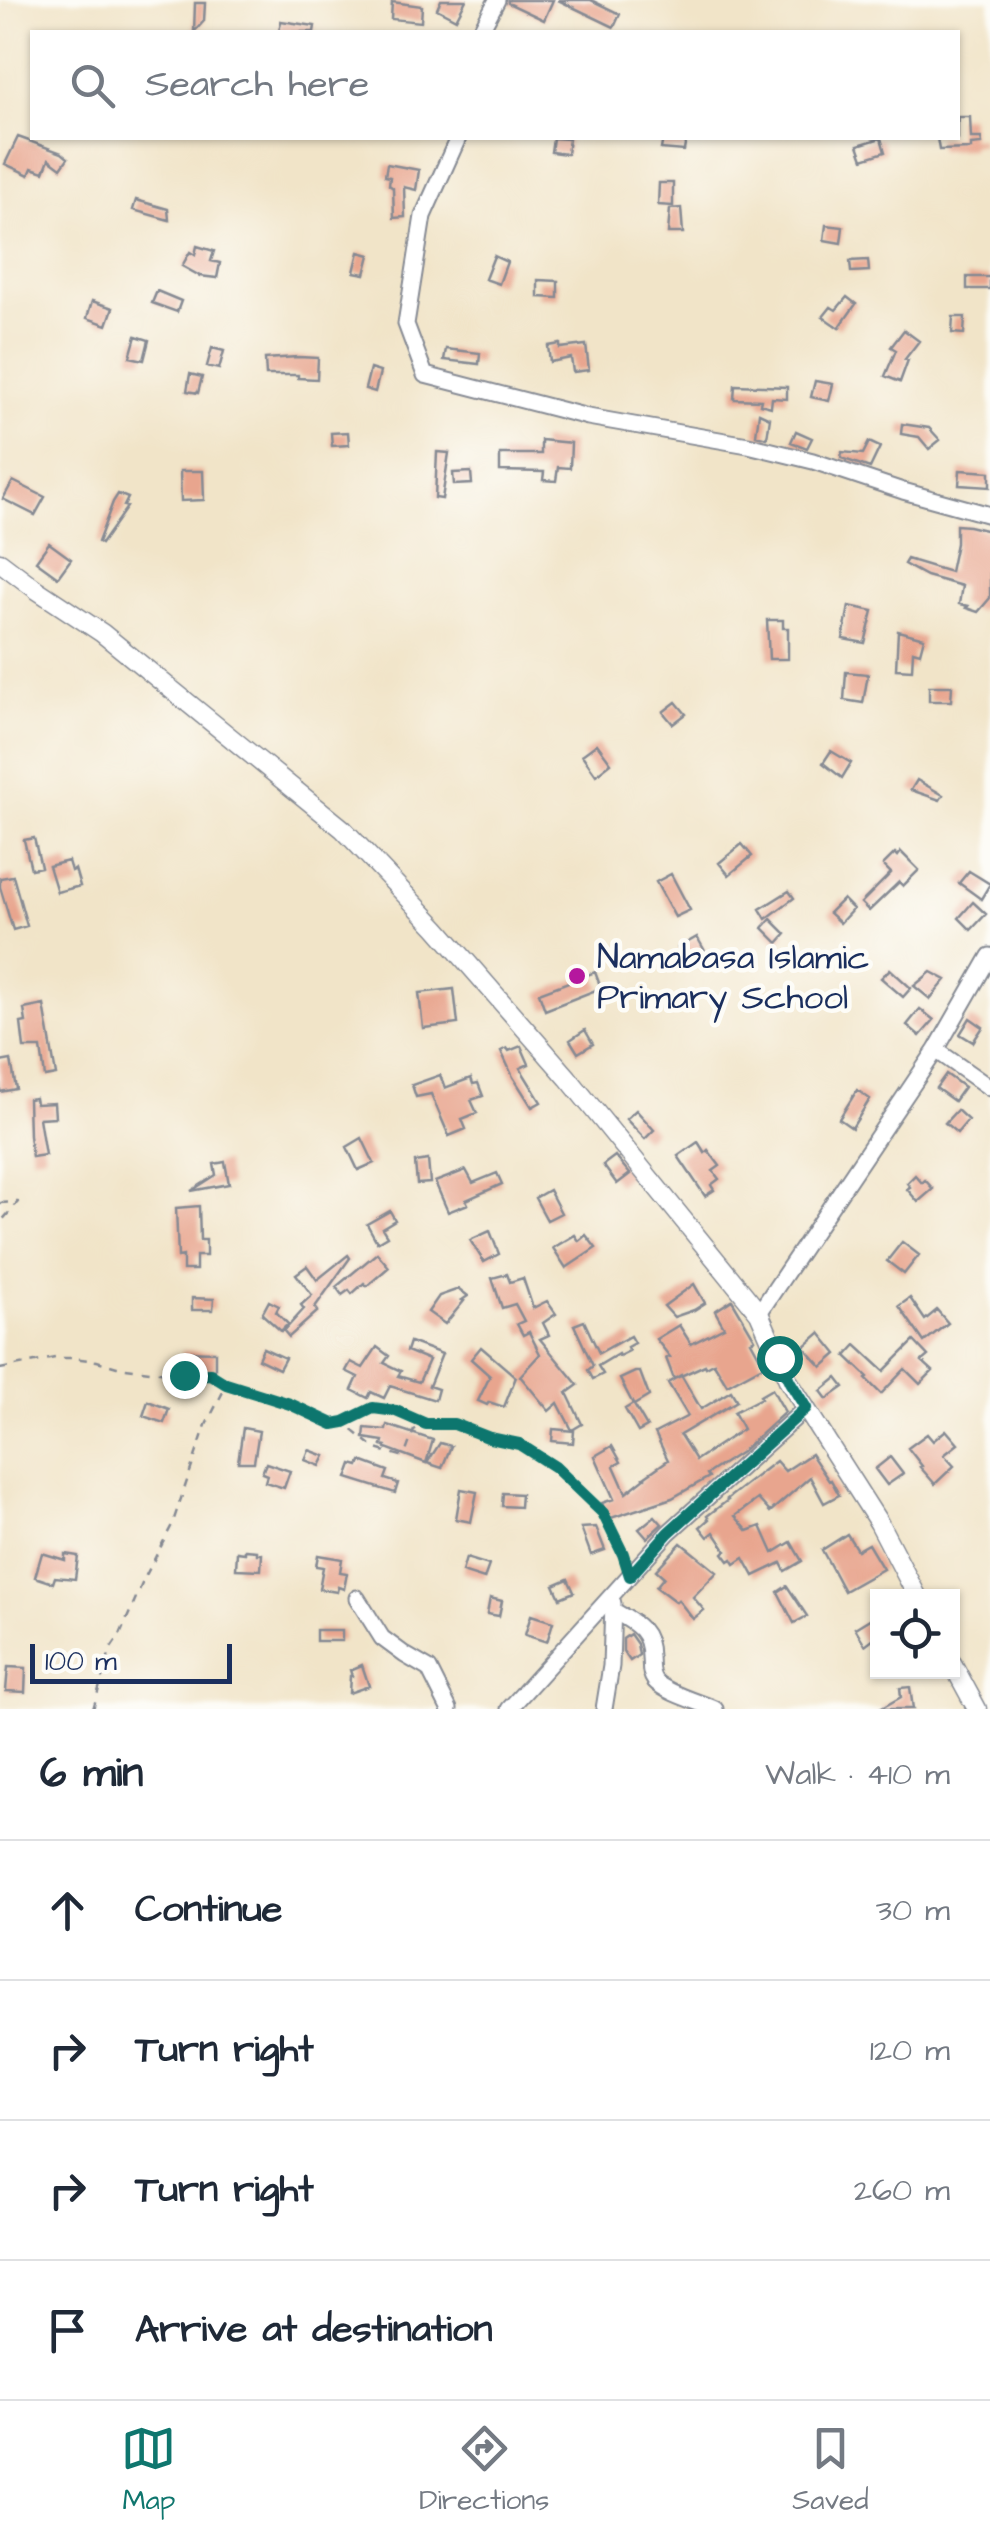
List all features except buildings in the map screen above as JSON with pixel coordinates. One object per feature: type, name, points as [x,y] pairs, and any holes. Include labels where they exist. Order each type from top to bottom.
[{"type":"street","points":[[481,30],[497,0]]},
{"type":"street","points":[[457,140],[423,216],[406,324],[425,375],[588,417],[813,461],[990,514]]},
{"type":"street","points":[[0,562],[102,633],[343,829],[437,928],[568,1078],[759,1314],[790,1382],[879,1523],[914,1589]]},
{"type":"street","points":[[759,1314],[936,1050],[990,956]]},
{"type":"street","points":[[936,1050],[990,1088]]},
{"type":"street","points":[[509,1709],[613,1602],[668,1533],[806,1408]]},
{"type":"street","points":[[357,1598],[382,1638],[429,1670],[450,1709]]},
{"type":"street","points":[[604,1709],[611,1666],[613,1602]]},
{"type":"street","points":[[613,1602],[649,1638],[651,1673],[656,1681],[714,1709]]},
{"type":"street","points":[[960,1678],[977,1709]]},
{"type":"path","points":[[0,1203],[18,1202],[0,1223]]},
{"type":"path","points":[[0,1369],[72,1358],[184,1375],[210,1374],[226,1384],[290,1404],[333,1424],[373,1408],[396,1411],[426,1424],[454,1424],[519,1444],[555,1467],[603,1513],[630,1576]]},
{"type":"path","points":[[93,1709],[112,1648],[172,1525],[206,1425],[226,1384]]},
{"type":"path","points":[[344,1422],[376,1449],[402,1456],[414,1430],[426,1424]]},
{"type":"place","name":"Namabasa Islamic Primary School","points":[[577,976]]},
{"type":"route","points":[[184,1375],[210,1374],[226,1384],[290,1404],[333,1424],[373,1408],[396,1411],[426,1424],[454,1424],[519,1444],[555,1467],[603,1513],[630,1576],[668,1533],[806,1408],[779,1358]]}]
